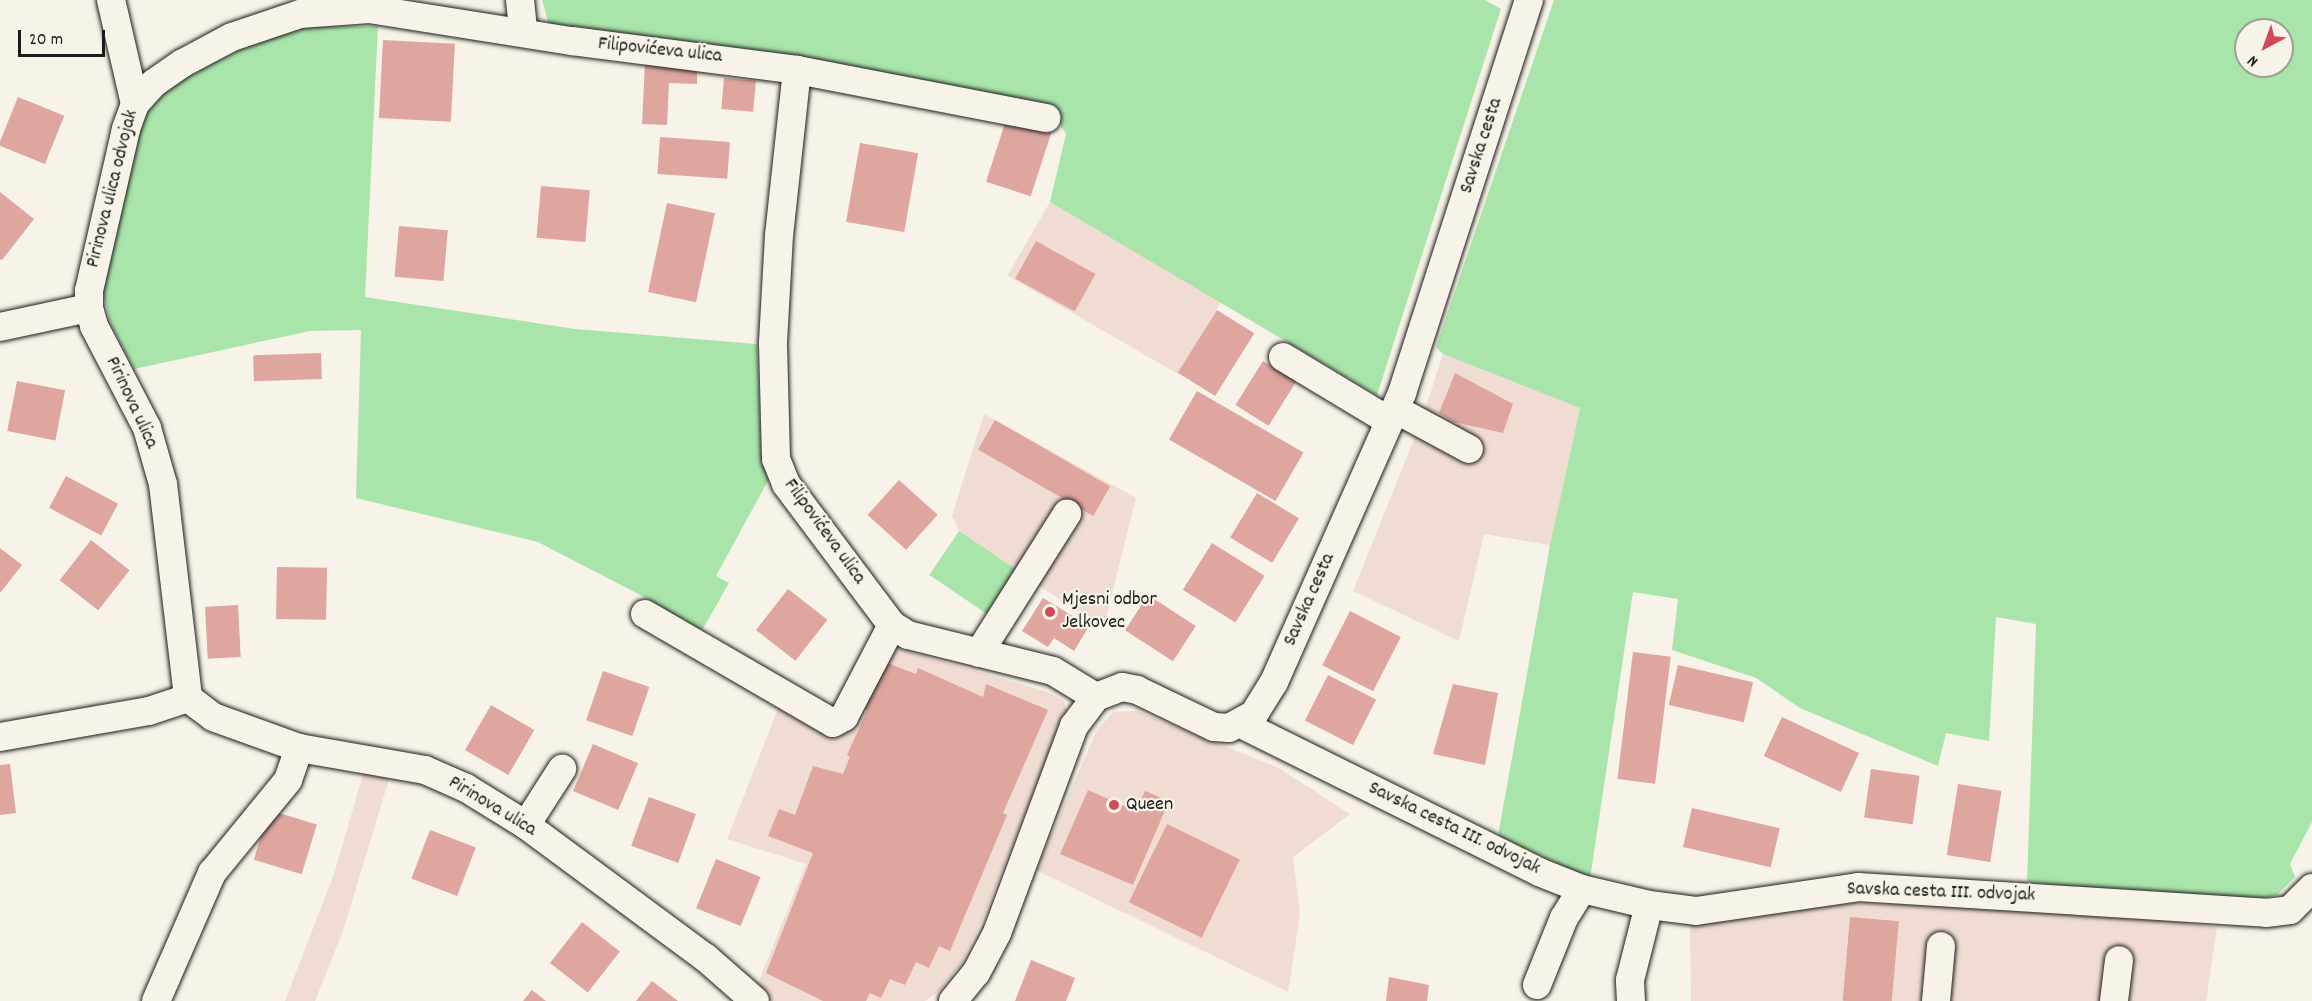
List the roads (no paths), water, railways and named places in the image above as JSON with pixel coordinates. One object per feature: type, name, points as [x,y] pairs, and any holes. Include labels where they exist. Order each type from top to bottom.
[{"type":"street","name":"Pirinova ulica odvojak","points":[[89,308],[89,291],[118,164],[135,104],[111,0]]},
{"type":"street","points":[[520,0],[523,31]]},
{"type":"street","name":"Savska cesta","points":[[1241,724],[1254,714],[1274,682],[1392,415],[1529,0]]},
{"type":"street","name":"Filipovićeva ulica","points":[[135,104],[154,83],[183,63],[232,37],[300,15],[369,9],[797,70],[1046,118]]},
{"type":"street","name":"Filipovićeva ulica","points":[[797,70],[779,246],[773,344],[776,459],[786,484],[892,625],[908,635],[1053,671],[1096,697]]},
{"type":"street","points":[[0,327],[89,308]]},
{"type":"street","name":"Pirinova ulica","points":[[89,308],[94,326],[147,428],[163,484],[188,698],[213,717],[299,748],[425,770],[466,788],[526,825],[706,958],[755,1001]]},
{"type":"street","points":[[1283,357],[1392,415],[1469,449]]},
{"type":"street","points":[[979,653],[1067,514]]},
{"type":"street","points":[[645,614],[832,723],[844,717],[892,625]]},
{"type":"street","points":[[953,1001],[976,973],[997,933],[1074,726],[1096,697],[1122,687],[1137,690],[1214,727],[1241,724]]},
{"type":"street","points":[[0,737],[149,711],[188,698]]},
{"type":"street","name":"Savska cesta III. odvojak","points":[[1241,724],[1582,890],[1649,905],[1696,911],[1858,887],[2266,913],[2290,910],[2312,888]]},
{"type":"street","points":[[156,1001],[212,873],[288,780],[299,748]]},
{"type":"street","points":[[526,825],[562,769]]},
{"type":"street","points":[[1537,986],[1564,918],[1582,890]]},
{"type":"street","points":[[1631,1001],[1630,980],[1649,905]]},
{"type":"street","points":[[1936,1001],[1941,946]]},
{"type":"street","points":[[2114,1001],[2119,960]]},
{"type":"place","name":"Mjesni odbor Jelkovec","points":[[1050,612]]},
{"type":"place","name":"Queen","points":[[1114,805]]}]
